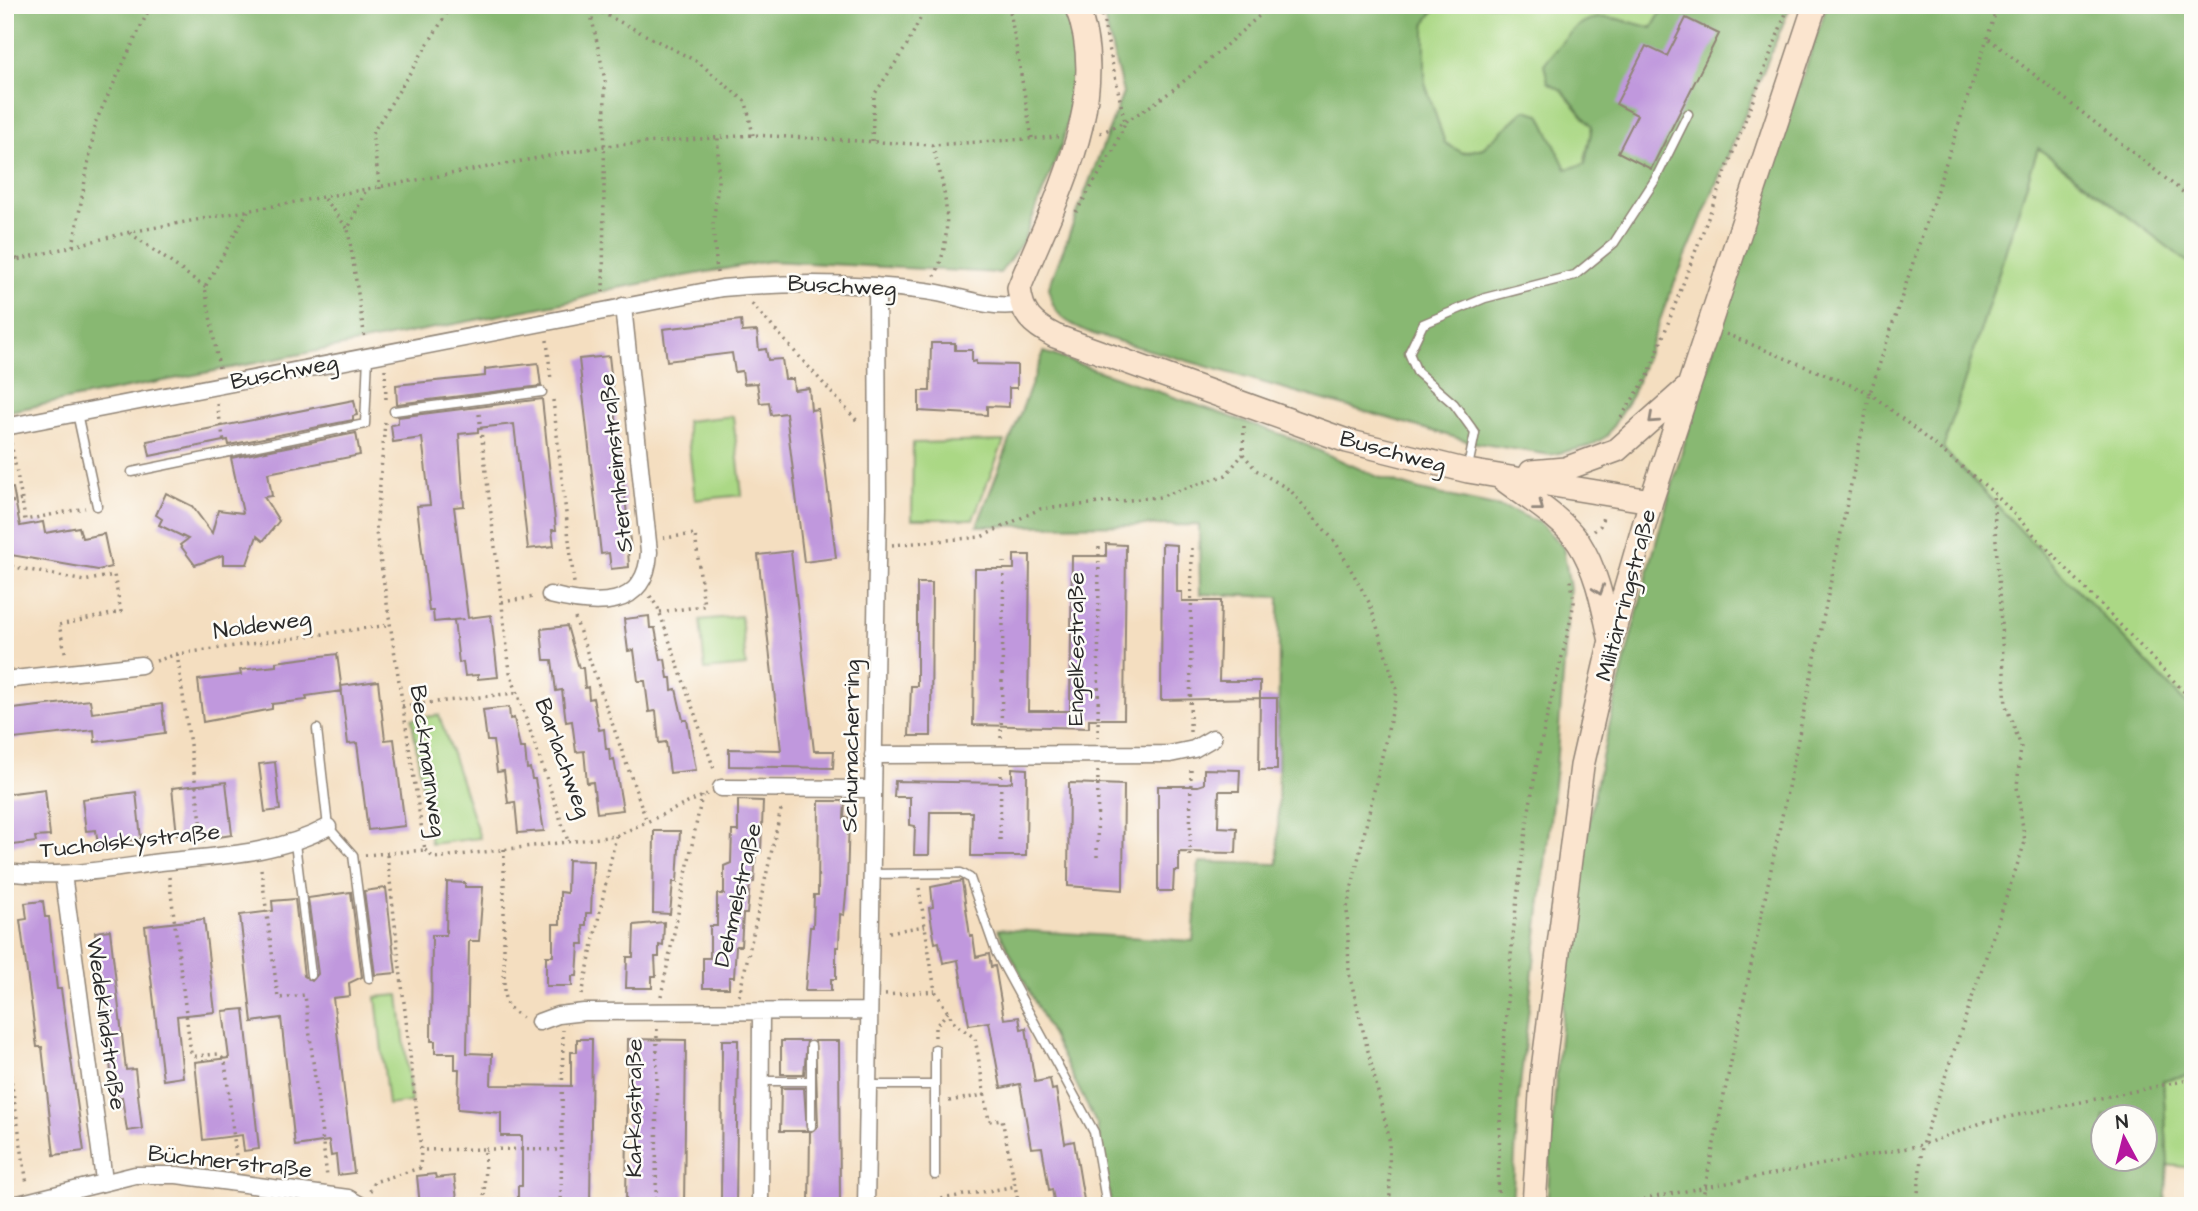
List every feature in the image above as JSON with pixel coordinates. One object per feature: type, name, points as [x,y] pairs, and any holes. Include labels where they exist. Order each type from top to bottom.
[{"type":"main road","points":[[1021,304],[1019,288],[1057,196],[1077,136],[1087,91],[1089,55],[1076,5]]},
{"type":"main road","name":"Militärringstraße","points":[[1534,1206],[1542,1077],[1583,766],[1611,640],[1651,501],[1815,5]]},
{"type":"main road","name":"Buschweg","points":[[1021,304],[1030,323],[1055,336],[1348,441],[1468,471],[1651,501]]},
{"type":"main road","points":[[1496,474],[1565,469],[1617,450],[1688,387]]},
{"type":"main road","points":[[1496,474],[1566,528],[1579,543],[1600,588],[1611,640]]},
{"type":"street","name":"Buschweg","points":[[7,427],[716,289],[806,282],[928,291],[988,305],[1021,304]]},
{"type":"street","name":"Schumacherring","points":[[866,1206],[877,546],[877,286]]},
{"type":"street","name":"Sternheimstraße","points":[[550,595],[572,601],[623,598],[642,584],[648,571],[648,540],[623,306]]},
{"type":"street","points":[[5,680],[141,665]]},
{"type":"street","name":"Engelkestraße","points":[[873,755],[1170,754],[1191,750],[1213,738]]},
{"type":"street","points":[[721,788],[873,789]]},
{"type":"street","name":"Tucholskystraße","points":[[5,872],[63,874],[206,857],[295,843],[328,827]]},
{"type":"street","name":"Wedekindstraße","points":[[63,874],[104,1180]]},
{"type":"street","points":[[539,1022],[571,1013],[761,1012],[869,1004]]},
{"type":"street","points":[[760,1206],[761,1012]]},
{"type":"street","name":"Büchnerstraße","points":[[10,1206],[104,1180],[135,1175],[177,1175],[365,1200]]},
{"type":"lane","points":[[1468,471],[1475,433],[1454,404],[1417,372],[1409,353],[1423,324],[1485,298],[1575,275],[1614,243],[1656,180],[1688,114]]},
{"type":"lane","points":[[132,472],[365,424],[368,356]]},
{"type":"lane","points":[[390,411],[541,392]]},
{"type":"lane","points":[[77,413],[97,506]]},
{"type":"lane","points":[[317,729],[328,827],[353,855],[369,978]]},
{"type":"lane","points":[[295,843],[311,975]]},
{"type":"lane","points":[[871,874],[961,873],[970,878],[996,952],[1094,1132],[1107,1206]]},
{"type":"lane","points":[[811,1046],[811,1126]]},
{"type":"lane","points":[[935,1049],[935,1175]]},
{"type":"lane","points":[[761,1081],[811,1081]]},
{"type":"lane","points":[[867,1085],[935,1085]]},
{"type":"path","points":[[73,246],[96,121],[151,5]]},
{"type":"path","points":[[380,189],[372,134],[452,5]]},
{"type":"path","points":[[872,141],[874,96],[906,47],[927,5]]},
{"type":"path","points":[[1009,5],[1032,138]]},
{"type":"path","points":[[1099,5],[1106,20],[1125,123],[1272,5]]},
{"type":"path","points":[[1620,419],[1648,376],[1789,5]]},
{"type":"path","points":[[1701,1206],[1702,1188],[1870,393],[1989,39],[1998,5]]},
{"type":"path","points":[[588,6],[698,62],[746,102],[753,135]]},
{"type":"path","points":[[588,6],[606,80],[603,309]]},
{"type":"path","points":[[1989,39],[2193,200]]},
{"type":"path","points":[[5,263],[130,232],[365,192],[604,146],[753,135],[932,145],[1077,136]]},
{"type":"path","points":[[716,289],[713,226],[718,183],[718,138]]},
{"type":"path","points":[[928,291],[945,253],[948,221],[945,186],[932,145]]},
{"type":"path","points":[[348,229],[365,192]]},
{"type":"path","points":[[324,199],[348,229],[368,356]]},
{"type":"path","points":[[223,383],[205,287],[248,211]]},
{"type":"path","points":[[5,232],[17,260]]},
{"type":"path","points":[[130,232],[205,287]]},
{"type":"path","points":[[736,287],[877,443]]},
{"type":"path","points":[[544,321],[572,601],[647,822]]},
{"type":"path","points":[[1708,328],[1870,393],[1993,492],[2193,701]]},
{"type":"path","points":[[385,353],[386,405]]},
{"type":"path","points":[[402,706],[516,693],[477,400]]},
{"type":"path","points":[[877,546],[981,537],[1040,509],[1159,497],[1226,475],[1243,453],[1248,406]]},
{"type":"path","name":"Beckmannweg","points":[[353,855],[387,855],[425,850],[376,532],[390,411]]},
{"type":"path","points":[[220,425],[223,441]]},
{"type":"path","points":[[7,427],[25,520],[97,506]]},
{"type":"path","points":[[1243,453],[1256,470],[1290,490],[1336,543],[1370,604],[1397,691],[1347,908],[1349,973],[1389,1137],[1390,1206]]},
{"type":"path","points":[[1917,1206],[1922,1145],[2025,842],[2017,787],[2021,746],[2006,706],[1993,492]]},
{"type":"path","points":[[1579,543],[1600,526],[1611,495]]},
{"type":"path","points":[[5,503],[22,500]]},
{"type":"path","points":[[648,540],[695,534],[704,606],[660,612]]},
{"type":"path","name":"Engelkestraße","points":[[1097,857],[1099,544]]},
{"type":"path","points":[[1190,856],[1192,545]]},
{"type":"path","points":[[1000,840],[1004,562]]},
{"type":"path","points":[[5,565],[85,580],[114,575],[121,611],[59,625],[68,673]]},
{"type":"path","points":[[1499,1206],[1499,1106],[1518,877],[1538,759],[1574,602],[1570,573]]},
{"type":"path","points":[[642,584],[660,612],[713,766]]},
{"type":"path","points":[[502,601],[550,595]]},
{"type":"path","name":"Noldeweg","points":[[141,665],[177,654],[389,625]]},
{"type":"path","points":[[177,654],[206,857]]},
{"type":"path","name":"Barlachweg","points":[[516,693],[568,841],[616,836],[721,788]]},
{"type":"path","name":"Dehmelstraße","points":[[735,1011],[786,788]]},
{"type":"path","points":[[657,1011],[702,796]]},
{"type":"path","points":[[561,1206],[561,1150],[571,1013],[616,836]]},
{"type":"path","points":[[425,850],[434,858],[568,841]]},
{"type":"path","points":[[258,849],[278,998],[305,995],[330,1196]]},
{"type":"path","points":[[504,849],[504,995],[507,1006],[516,1015],[539,1022]]},
{"type":"path","points":[[365,1200],[374,1182],[382,1177],[420,1168],[421,1150],[387,855]]},
{"type":"path","points":[[919,884],[935,991],[955,1024],[975,1038],[989,1121],[1002,1119],[1017,1186],[1018,1206]]},
{"type":"path","points":[[172,896],[191,1053],[196,1056],[218,1054],[225,1061],[239,1184]]},
{"type":"path","points":[[870,935],[925,926]]},
{"type":"path","points":[[869,1004],[935,991]]},
{"type":"path","name":"Kafkastraße","points":[[656,1206],[657,1011]]},
{"type":"path","points":[[935,1049],[935,1027],[948,1012]]},
{"type":"path","points":[[5,1040],[14,1080],[29,1200]]},
{"type":"path","points":[[1609,1206],[1922,1145],[1983,1122],[2193,1079]]},
{"type":"path","points":[[935,1103],[985,1095]]},
{"type":"path","points":[[484,1206],[485,1149]]},
{"type":"path","points":[[421,1150],[561,1150]]},
{"type":"path","points":[[900,1206],[1017,1186]]},
{"type":"path","points":[[936,1191],[937,1199]]},
{"type":"green space","points":[[5,5],[1065,5],[1078,57],[1076,85],[1062,145],[1023,241],[1000,273],[769,261],[612,289],[572,301],[5,412]]},
{"type":"green space","points":[[1101,5],[1438,5],[1425,23],[1425,83],[1445,143],[1463,153],[1483,148],[1525,110],[1540,114],[1566,169],[1585,164],[1592,127],[1563,91],[1548,82],[1544,64],[1579,25],[1601,18],[1652,28],[1665,5],[1791,5],[1667,301],[1632,395],[1607,436],[1590,446],[1550,455],[1471,442],[1093,334],[1062,318],[1053,305],[1049,287],[1123,93]]},
{"type":"green space","points":[[1438,5],[1665,5],[1652,28],[1615,18],[1548,82],[1563,91],[1592,127],[1584,165],[1566,170],[1540,114],[1525,110],[1483,148],[1463,153],[1445,143],[1425,84],[1425,23]]},
{"type":"green space","points":[[1827,5],[2193,5],[2193,266],[2038,148],[1943,449],[2193,711],[2193,1074],[2163,1080],[2168,1165],[2165,1206],[1547,1206],[1566,983],[1590,816],[1648,570],[1733,286]]},
{"type":"green space","points":[[2038,148],[2193,266],[2193,711],[1943,449]]},
{"type":"green space","points":[[1044,352],[1286,436],[1378,477],[1420,490],[1509,509],[1540,523],[1563,547],[1570,588],[1556,767],[1518,1104],[1512,1206],[1111,1206],[1097,1125],[998,929],[1193,941],[1199,862],[1278,864],[1279,597],[1200,594],[1199,525],[977,526]]},
{"type":"green space","points":[[733,416],[742,495],[695,500],[686,421]]},
{"type":"green space","points":[[1004,441],[973,519],[912,519],[913,443]]},
{"type":"green space","points":[[741,616],[746,666],[705,670],[700,620]]},
{"type":"green space","points":[[439,715],[480,838],[431,844],[412,719]]},
{"type":"green space","points":[[399,995],[411,1102],[388,1105],[376,997]]},
{"type":"green space","points":[[2193,1074],[2193,1168],[2168,1165],[2163,1080]]},
{"type":"building","points":[[1686,18],[1719,34],[1651,169],[1618,152],[1637,115],[1616,104],[1646,46],[1667,56]]},
{"type":"building","points":[[741,320],[742,332],[757,331],[759,350],[766,349],[768,360],[782,359],[785,379],[793,379],[794,390],[809,388],[811,410],[818,409],[836,558],[804,562],[786,413],[771,415],[769,402],[760,403],[757,383],[744,384],[742,371],[735,372],[732,353],[667,361],[663,329]]},
{"type":"building","points":[[931,343],[955,343],[955,350],[972,350],[972,362],[976,361],[976,364],[1017,365],[1017,388],[1009,388],[1009,407],[987,406],[987,415],[919,411],[919,391],[930,391]]},
{"type":"building","points":[[609,356],[631,550],[628,550],[629,567],[611,569],[609,553],[601,554],[579,359]]},
{"type":"building","points":[[538,363],[541,386],[397,404],[396,385],[485,376],[485,369]]},
{"type":"building","points":[[542,399],[556,530],[552,530],[554,546],[528,549],[514,424],[478,428],[478,432],[459,434],[464,506],[454,507],[468,618],[491,615],[498,677],[478,679],[478,675],[465,676],[463,662],[459,663],[454,620],[434,622],[433,611],[429,611],[417,506],[430,505],[422,438],[393,442],[391,425],[398,424],[398,417]]},
{"type":"building","points":[[354,400],[357,415],[353,416],[353,420],[229,445],[228,440],[150,456],[147,441]]},
{"type":"building","points":[[356,433],[360,455],[268,473],[272,496],[264,497],[279,521],[263,541],[257,536],[247,564],[223,564],[223,555],[195,565],[180,545],[188,539],[159,525],[162,519],[156,515],[166,493],[192,506],[212,533],[218,510],[243,513],[231,458]]},
{"type":"building","points":[[13,488],[20,526],[43,522],[45,533],[79,527],[82,538],[104,534],[111,567],[98,570],[5,554],[5,489]]},
{"type":"building","points":[[1106,544],[1126,545],[1124,719],[1089,719],[1089,728],[973,725],[975,569],[1014,569],[1014,555],[1030,555],[1028,711],[1070,711],[1072,556],[1106,556]]},
{"type":"building","points":[[1162,544],[1177,545],[1177,592],[1182,592],[1182,601],[1221,601],[1219,681],[1260,681],[1260,698],[1161,700]]},
{"type":"building","points":[[791,551],[814,751],[834,751],[833,768],[729,766],[729,749],[781,750],[758,555]]},
{"type":"building","points":[[917,583],[932,583],[931,736],[909,736],[911,686],[917,686]]},
{"type":"building","points":[[649,616],[650,628],[655,628],[661,660],[665,659],[672,690],[676,689],[683,720],[687,720],[696,770],[670,773],[666,742],[659,743],[656,711],[649,712],[645,681],[638,681],[634,650],[628,651],[624,619]]},
{"type":"building","points":[[567,626],[579,668],[583,668],[585,688],[588,687],[589,699],[593,698],[599,730],[604,729],[606,749],[609,749],[610,760],[614,759],[623,810],[597,813],[593,782],[587,783],[584,751],[576,752],[572,721],[566,722],[562,690],[556,691],[552,660],[544,660],[541,629]]},
{"type":"building","points":[[337,654],[342,691],[306,696],[307,700],[272,704],[272,709],[203,722],[198,680],[241,675],[240,670],[276,666],[276,662]]},
{"type":"building","points":[[378,681],[385,740],[394,739],[405,826],[368,830],[357,743],[348,744],[341,686]]},
{"type":"building","points":[[1260,698],[1277,698],[1277,770],[1259,770]]},
{"type":"building","points":[[90,700],[92,713],[162,704],[165,733],[95,742],[94,730],[5,740],[5,710]]},
{"type":"building","points":[[509,707],[510,719],[514,718],[520,748],[525,748],[527,769],[530,768],[532,779],[535,779],[544,831],[518,833],[515,802],[508,803],[504,771],[497,772],[493,741],[487,741],[483,710]]},
{"type":"building","points":[[275,762],[280,810],[265,812],[259,764]]},
{"type":"building","points":[[1012,768],[1027,769],[1026,856],[971,856],[972,812],[930,812],[929,855],[914,855],[915,826],[910,825],[910,797],[894,797],[895,781],[1007,783],[1012,782]]},
{"type":"building","points":[[1204,769],[1240,770],[1239,791],[1219,791],[1218,827],[1237,828],[1236,853],[1179,852],[1179,871],[1174,871],[1173,891],[1158,891],[1158,786],[1204,784]]},
{"type":"building","points":[[226,782],[232,835],[212,838],[211,831],[177,835],[172,788]]},
{"type":"building","points":[[1069,783],[1124,785],[1123,890],[1068,886]]},
{"type":"building","points":[[45,789],[50,836],[35,837],[36,842],[5,846],[5,794]]},
{"type":"building","points":[[136,792],[141,839],[98,845],[96,830],[86,831],[82,799]]},
{"type":"building","points":[[738,800],[763,801],[761,852],[756,851],[754,882],[750,883],[747,914],[743,914],[741,946],[736,946],[734,977],[729,977],[729,988],[703,988],[703,958],[710,958],[710,926],[717,926],[717,894],[724,894],[724,866],[731,863],[732,831],[738,831]]},
{"type":"building","points":[[819,801],[845,801],[844,818],[849,817],[847,884],[844,915],[840,914],[839,947],[836,947],[836,979],[831,979],[831,991],[805,991],[814,895],[818,895]]},
{"type":"building","points":[[654,831],[680,831],[677,882],[673,882],[670,914],[653,913]]},
{"type":"building","points":[[568,860],[593,861],[591,913],[586,913],[586,925],[583,925],[584,944],[579,944],[577,976],[572,976],[572,986],[546,986],[546,956],[553,956],[553,924],[560,924],[560,892],[567,893]]},
{"type":"building","points":[[962,881],[976,957],[989,954],[991,967],[995,966],[1004,1019],[1019,1017],[1021,1029],[1026,1028],[1035,1082],[1050,1079],[1052,1090],[1056,1089],[1065,1143],[1074,1141],[1085,1206],[1055,1206],[1052,1189],[1049,1190],[1042,1147],[1031,1148],[1020,1084],[1001,1088],[989,1022],[969,1025],[958,960],[943,963],[939,942],[935,943],[929,908],[933,907],[931,887]]},
{"type":"building","points":[[447,882],[465,883],[465,887],[483,887],[479,941],[469,941],[467,1053],[492,1054],[491,1085],[571,1086],[571,1052],[577,1052],[577,1039],[592,1039],[590,1206],[518,1206],[518,1186],[522,1186],[522,1136],[501,1136],[501,1113],[458,1109],[459,1069],[455,1069],[455,1053],[435,1053],[435,1041],[431,1041],[432,935],[446,935]]},
{"type":"building","points":[[386,888],[396,973],[375,975],[364,891]]},
{"type":"building","points":[[351,892],[362,977],[349,983],[350,996],[333,998],[354,1173],[338,1175],[336,1155],[331,1156],[329,1141],[295,1146],[281,1018],[252,1022],[240,915],[273,911],[272,901],[295,899],[304,976],[312,981],[318,974],[308,898]]},
{"type":"building","points":[[43,901],[45,917],[49,917],[57,989],[61,989],[84,1151],[54,1155],[42,1047],[37,1047],[20,920],[27,919],[25,903]]},
{"type":"building","points":[[204,919],[215,1012],[177,1016],[183,1077],[163,1080],[145,926]]},
{"type":"building","points":[[664,922],[663,946],[659,945],[659,957],[655,957],[656,976],[652,976],[652,988],[626,988],[627,957],[633,957],[634,925]]},
{"type":"building","points":[[110,930],[126,1070],[135,1069],[142,1129],[127,1131],[122,1097],[117,1098],[115,1072],[111,1072],[95,932]]},
{"type":"building","points":[[244,1009],[259,1149],[244,1151],[242,1135],[203,1140],[195,1062],[229,1058],[223,1011]]},
{"type":"building","points":[[628,1039],[686,1040],[684,1206],[626,1206]]},
{"type":"building","points":[[722,1040],[738,1040],[736,1206],[721,1206]]},
{"type":"building","points":[[781,1041],[807,1041],[804,1074],[781,1074]]},
{"type":"building","points":[[815,1041],[839,1041],[840,1206],[809,1206],[810,1132],[818,1126]]},
{"type":"building","points":[[781,1088],[804,1088],[807,1131],[780,1131]]},
{"type":"building","points":[[435,1174],[436,1178],[454,1176],[457,1199],[446,1201],[447,1206],[420,1206],[417,1176]]}]
